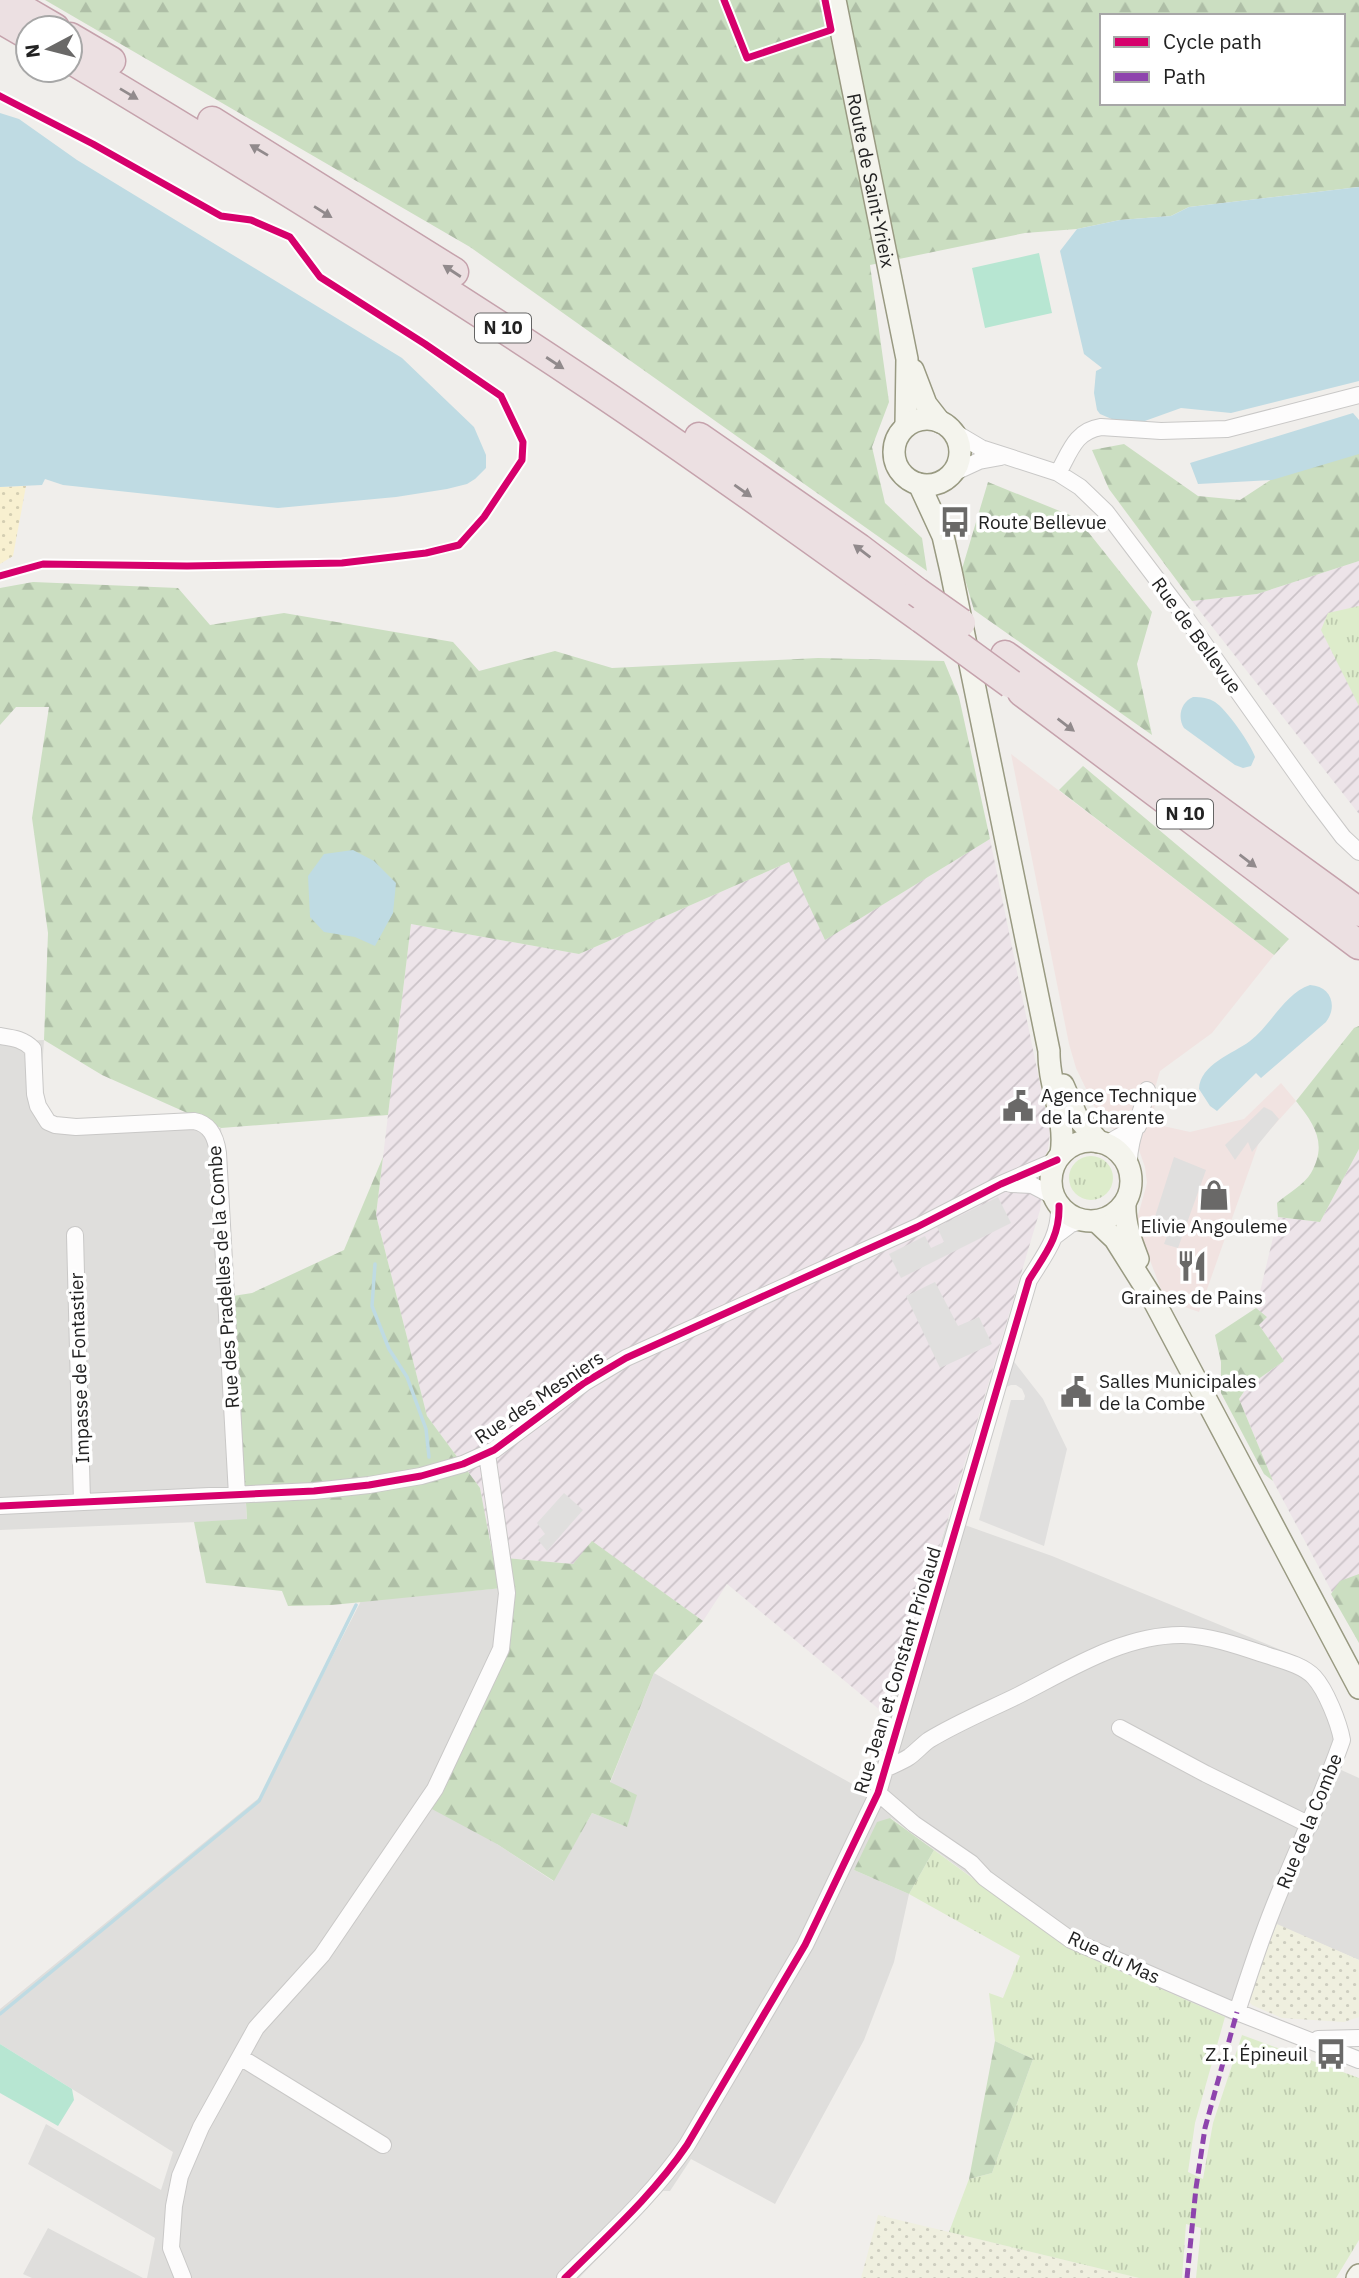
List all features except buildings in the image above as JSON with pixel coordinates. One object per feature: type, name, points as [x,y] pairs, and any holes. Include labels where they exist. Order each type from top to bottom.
[{"type":"highway","points":[[7,0],[31,14]]},
{"type":"highway","name":"N 10","points":[[84,45],[320,187],[444,266],[859,548],[919,605],[1011,684],[1359,945]]},
{"type":"highway","name":"N 10","points":[[84,68],[289,191],[468,305],[919,605],[1005,655],[1359,922]]},
{"type":"highway","points":[[1186,789],[1359,912]]},
{"type":"street","name":"Route de Saint-Yrieix","points":[[835,0],[908,359],[926,404],[947,427]]},
{"type":"street","name":"Route de Saint-Yrieix","points":[[906,426],[908,359]]},
{"type":"street","points":[[1058,474],[1077,438],[1089,429],[1227,429],[1359,395]]},
{"type":"street","points":[[923,419],[947,427],[960,449],[957,465],[950,476],[938,484],[919,484],[903,475],[895,459],[896,441],[906,426],[923,419]]},
{"type":"street","name":"Rue de Bellevue","points":[[947,427],[981,448],[1058,474],[1080,487],[1106,512],[1181,611],[1315,800],[1359,852]]},
{"type":"street","name":"Rue de Bellevue","points":[[950,476],[979,461],[1003,457]]},
{"type":"street","points":[[943,536],[950,476]]},
{"type":"street","points":[[919,484],[943,536],[1049,1051],[1072,1107],[1084,1127],[1124,1158],[1129,1169]]},
{"type":"street","name":"Rue des Pradelles de la Combe","points":[[0,1036],[27,1042],[33,1049],[37,1106],[48,1122],[76,1127],[194,1121],[211,1130],[218,1153],[237,1495]]},
{"type":"street","points":[[1049,1051],[1049,1064],[1062,1128],[1059,1157],[1051,1177],[1056,1201]]},
{"type":"street","points":[[1147,1090],[1138,1126],[1128,1148],[1131,1181],[1125,1203],[1128,1231],[1154,1300]]},
{"type":"street","points":[[1059,1157],[1072,1146],[1085,1141],[1102,1143],[1138,1126]]},
{"type":"street","name":"Rue des Mesniers","points":[[0,1506],[314,1491],[389,1482],[444,1470],[487,1454],[584,1383],[626,1358],[917,1227],[1059,1157]]},
{"type":"street","points":[[1001,1184],[1032,1185],[1056,1201],[1069,1215],[1089,1221],[1115,1239],[1154,1300],[1359,1688]]},
{"type":"street","name":"Rue Jean et Constant Priolaud","points":[[565,2278],[648,2197],[687,2145],[805,1945],[878,1793],[1029,1280],[1055,1236],[1059,1223],[1056,1201]]},
{"type":"street","points":[[1055,1236],[1071,1224],[1117,1212],[1125,1203]]},
{"type":"street","name":"Impasse de Fontastier","points":[[75,1235],[82,1502]]},
{"type":"street","points":[[183,2278],[171,2248],[170,2235],[180,2176],[201,2127],[256,2028],[322,1955],[435,1789],[501,1649],[507,1593],[487,1454]]},
{"type":"street","name":"Rue de la Combe","points":[[885,1769],[965,1721],[1118,1647],[1150,1637],[1183,1635],[1206,1638],[1254,1651],[1306,1671],[1314,1678],[1324,1695],[1340,1728],[1342,1740],[1310,1825],[1257,1950],[1237,2012]]},
{"type":"street","points":[[1120,1728],[1310,1825]]},
{"type":"street","name":"Rue du Mas","points":[[878,1793],[914,1824],[971,1863],[985,1878],[1070,1940],[1237,2012],[1359,2060]]},
{"type":"street","name":"Rue du Mas","points":[[1302,2038],[1359,2038]]},
{"type":"street","points":[[240,2057],[383,2145]]},
{"type":"shaded area","points":[[1359,561],[1359,814],[1192,601],[1257,594]]},
{"type":"shaded area","points":[[1011,754],[1274,955],[1212,1033],[1160,1071],[1155,1088],[1154,1114],[1164,1117],[1163,1126],[1190,1132],[1244,1119],[1281,1083],[1296,1101],[1259,1142],[1199,1312],[1165,1300],[1136,1223],[1147,1183],[1139,1150],[1100,1118],[1076,1068]]},
{"type":"shaded area","points":[[990,839],[1050,1133],[1040,1210],[948,1519],[886,1715],[727,1584],[703,1621],[592,1542],[574,1564],[493,1557],[480,1488],[427,1416],[376,1215],[411,924],[579,954],[789,862],[826,939]]},
{"type":"shaded area","points":[[44,1040],[40,1099],[48,1115],[70,1122],[221,1128],[247,1520],[0,1530],[0,1042]]},
{"type":"shaded area","points":[[1264,1107],[1279,1119],[1252,1152],[1248,1142],[1235,1160],[1225,1145]]},
{"type":"shaded area","points":[[1359,1149],[1359,1643],[1273,1481],[1239,1399],[1247,1387],[1284,1361],[1259,1325],[1266,1317],[1256,1308],[1278,1217],[1320,1222]]},
{"type":"shaded area","points":[[1174,1157],[1206,1170],[1178,1248],[1164,1244],[1167,1236],[1151,1229]]},
{"type":"shaded area","points":[[998,1197],[1011,1223],[901,1278],[889,1254],[925,1236],[931,1248],[944,1242],[937,1227]]},
{"type":"shaded area","points":[[935,1282],[958,1326],[979,1317],[992,1344],[940,1368],[906,1296]]},
{"type":"shaded area","points":[[1012,1359],[1043,1399],[1067,1449],[1044,1546],[979,1520],[1011,1400],[1024,1400],[1025,1396],[1022,1389],[1016,1385],[1004,1388]]},
{"type":"shaded area","points":[[564,1493],[583,1510],[547,1551],[538,1540],[545,1534],[537,1523]]},
{"type":"shaded area","points":[[948,1519],[1052,1556],[1308,1661],[1348,1735],[1339,1769],[1359,1778],[1359,1960],[1277,1925],[1238,2023],[1068,1948],[891,1818],[854,1870],[909,1894],[894,1962],[864,2040],[775,2204],[691,2159],[670,2191],[663,2191],[579,2278],[147,2278],[155,2238],[28,2164],[46,2124],[161,2190],[173,2152],[0,2044],[0,2009],[260,1797],[361,1601],[514,1587],[497,1844],[553,1881],[592,1813],[627,1827],[610,1783],[654,1673],[863,1790]]},
{"type":"shaded area","points":[[48,2228],[143,2278],[32,2278],[23,2274]]},
{"type":"green space","points":[[45,0],[1359,0],[1359,187],[1189,207],[1171,216],[1025,233],[870,265],[889,402],[872,447],[885,503],[922,538],[927,571],[470,247],[84,23],[84,14],[69,14]]},
{"type":"green space","points":[[1039,253],[1052,313],[985,328],[972,268]]},
{"type":"green space","points":[[1359,422],[1359,561],[1257,594],[1192,601],[1109,489],[1092,450],[1124,444],[1198,496],[1240,500]]},
{"type":"green space","points":[[988,482],[1077,518],[1152,612],[1137,664],[1152,735],[974,610],[962,569]]},
{"type":"green space","points":[[33,582],[178,588],[210,625],[284,613],[453,642],[479,671],[555,651],[612,668],[818,658],[944,661],[959,697],[990,839],[825,940],[789,862],[579,954],[411,924],[388,1115],[221,1128],[102,1075],[44,1040],[48,933],[32,818],[49,707],[16,707],[0,725],[0,588]]},
{"type":"green space","points":[[1359,606],[1359,706],[1321,630],[1328,613]]},
{"type":"green space","points":[[1083,766],[1289,939],[1274,955],[1059,790]]},
{"type":"green space","points":[[1359,1026],[1359,1149],[1320,1222],[1278,1217],[1277,1203],[1308,1177],[1318,1152],[1317,1134],[1296,1101],[1354,1028]]},
{"type":"green space","points":[[1091,1156],[1100,1157],[1107,1162],[1112,1169],[1112,1187],[1107,1194],[1100,1199],[1091,1200],[1082,1199],[1075,1194],[1070,1187],[1069,1178],[1070,1169],[1075,1162],[1082,1157]]},
{"type":"green space","points":[[383,1157],[376,1215],[427,1416],[480,1488],[493,1557],[573,1564],[592,1541],[703,1621],[654,1673],[610,1782],[637,1795],[627,1827],[592,1813],[554,1881],[497,1844],[430,1808],[506,1657],[513,1587],[332,1605],[288,1606],[282,1591],[206,1583],[194,1522],[247,1519],[233,1296],[252,1293],[344,1250]]},
{"type":"green space","points":[[1256,1308],[1267,1317],[1259,1325],[1284,1361],[1247,1387],[1239,1399],[1273,1481],[1264,1474],[1221,1393],[1221,1362],[1215,1335]]},
{"type":"green space","points":[[1359,1574],[1359,1643],[1331,1594],[1340,1581]]},
{"type":"green space","points":[[890,1818],[934,1850],[909,1894],[854,1870],[877,1822]]},
{"type":"green space","points":[[934,1850],[1068,1948],[1225,2017],[1195,2123],[1188,2172],[1203,2179],[1213,2123],[1242,2035],[1359,2078],[1359,2240],[1336,2278],[1196,2278],[1201,2228],[1186,2224],[1182,2278],[1139,2278],[949,2232],[969,2179],[992,2173],[1033,2059],[995,2041],[989,1993],[1003,1998],[1020,1956],[909,1894]]},
{"type":"green space","points":[[1277,1924],[1359,1960],[1359,2017],[1344,2022],[1282,2018],[1252,2005],[1247,1999]]},
{"type":"green space","points":[[995,2041],[1033,2059],[992,2173],[969,2179]]},
{"type":"green space","points":[[0,2044],[72,2089],[74,2100],[58,2126],[0,2093]]},
{"type":"green space","points":[[878,2215],[949,2232],[1139,2278],[861,2278]]},
{"type":"sand","points":[[26,486],[13,556],[0,564],[0,487]]},
{"type":"water","points":[[0,113],[19,119],[77,160],[402,358],[474,427],[486,455],[486,468],[467,484],[447,489],[396,497],[278,508],[63,485],[45,479],[42,485],[0,487]]},
{"type":"water","points":[[1359,187],[1359,381],[1231,413],[1181,408],[1142,422],[1121,423],[1100,414],[1094,393],[1096,371],[1102,368],[1084,354],[1060,251],[1077,229],[1120,220],[1171,216],[1189,207]]},
{"type":"water","points":[[1353,413],[1359,420],[1359,454],[1272,480],[1198,484],[1190,463]]},
{"type":"water","points":[[1193,697],[1205,698],[1220,706],[1253,751],[1255,757],[1251,766],[1243,768],[1235,765],[1184,728],[1181,710]]},
{"type":"water","points":[[353,850],[374,861],[396,883],[393,913],[375,946],[355,937],[324,932],[310,917],[308,876],[324,854]]},
{"type":"water","points":[[1310,985],[1323,989],[1330,998],[1332,1010],[1326,1022],[1261,1078],[1256,1073],[1217,1111],[1210,1106],[1199,1089],[1205,1073],[1218,1060],[1250,1041],[1293,995]]},
{"type":"waterway","points":[[375,1264],[372,1306],[389,1349],[407,1377],[426,1429],[429,1457]]},
{"type":"waterway","points":[[0,2014],[259,1801],[356,1605]]},
{"type":"marked path","points":[[1187,2278],[1205,2128],[1237,2012]]},
{"type":"cycle path","points":[[724,0],[747,58],[831,30],[825,0]]},
{"type":"cycle path","points":[[0,96],[93,144],[221,216],[251,220],[290,237],[320,277],[501,396],[523,442],[522,460],[484,517],[459,545],[426,553],[342,563],[187,566],[43,564],[0,576]]},
{"type":"cycle path","points":[[0,1506],[314,1491],[421,1476],[463,1464],[494,1450],[584,1383],[626,1358],[917,1227],[1001,1184],[1057,1160]]},
{"type":"cycle path","points":[[565,2278],[645,2198],[687,2145],[805,1945],[878,1793],[1029,1280],[1054,1236],[1059,1206]]},
{"type":"place","name":"Route Bellevue","points":[[955,522]]},
{"type":"place","name":"Agence Technique de la Charente","points":[[1018,1106]]},
{"type":"place","name":"Elivie Angouleme","points":[[1214,1195]]},
{"type":"place","name":"Graines de Pains","points":[[1192,1266]]},
{"type":"place","name":"Salles Municipales de la Combe","points":[[1076,1392]]},
{"type":"place","name":"Z.I. Épineuil","points":[[1331,2054]]}]
